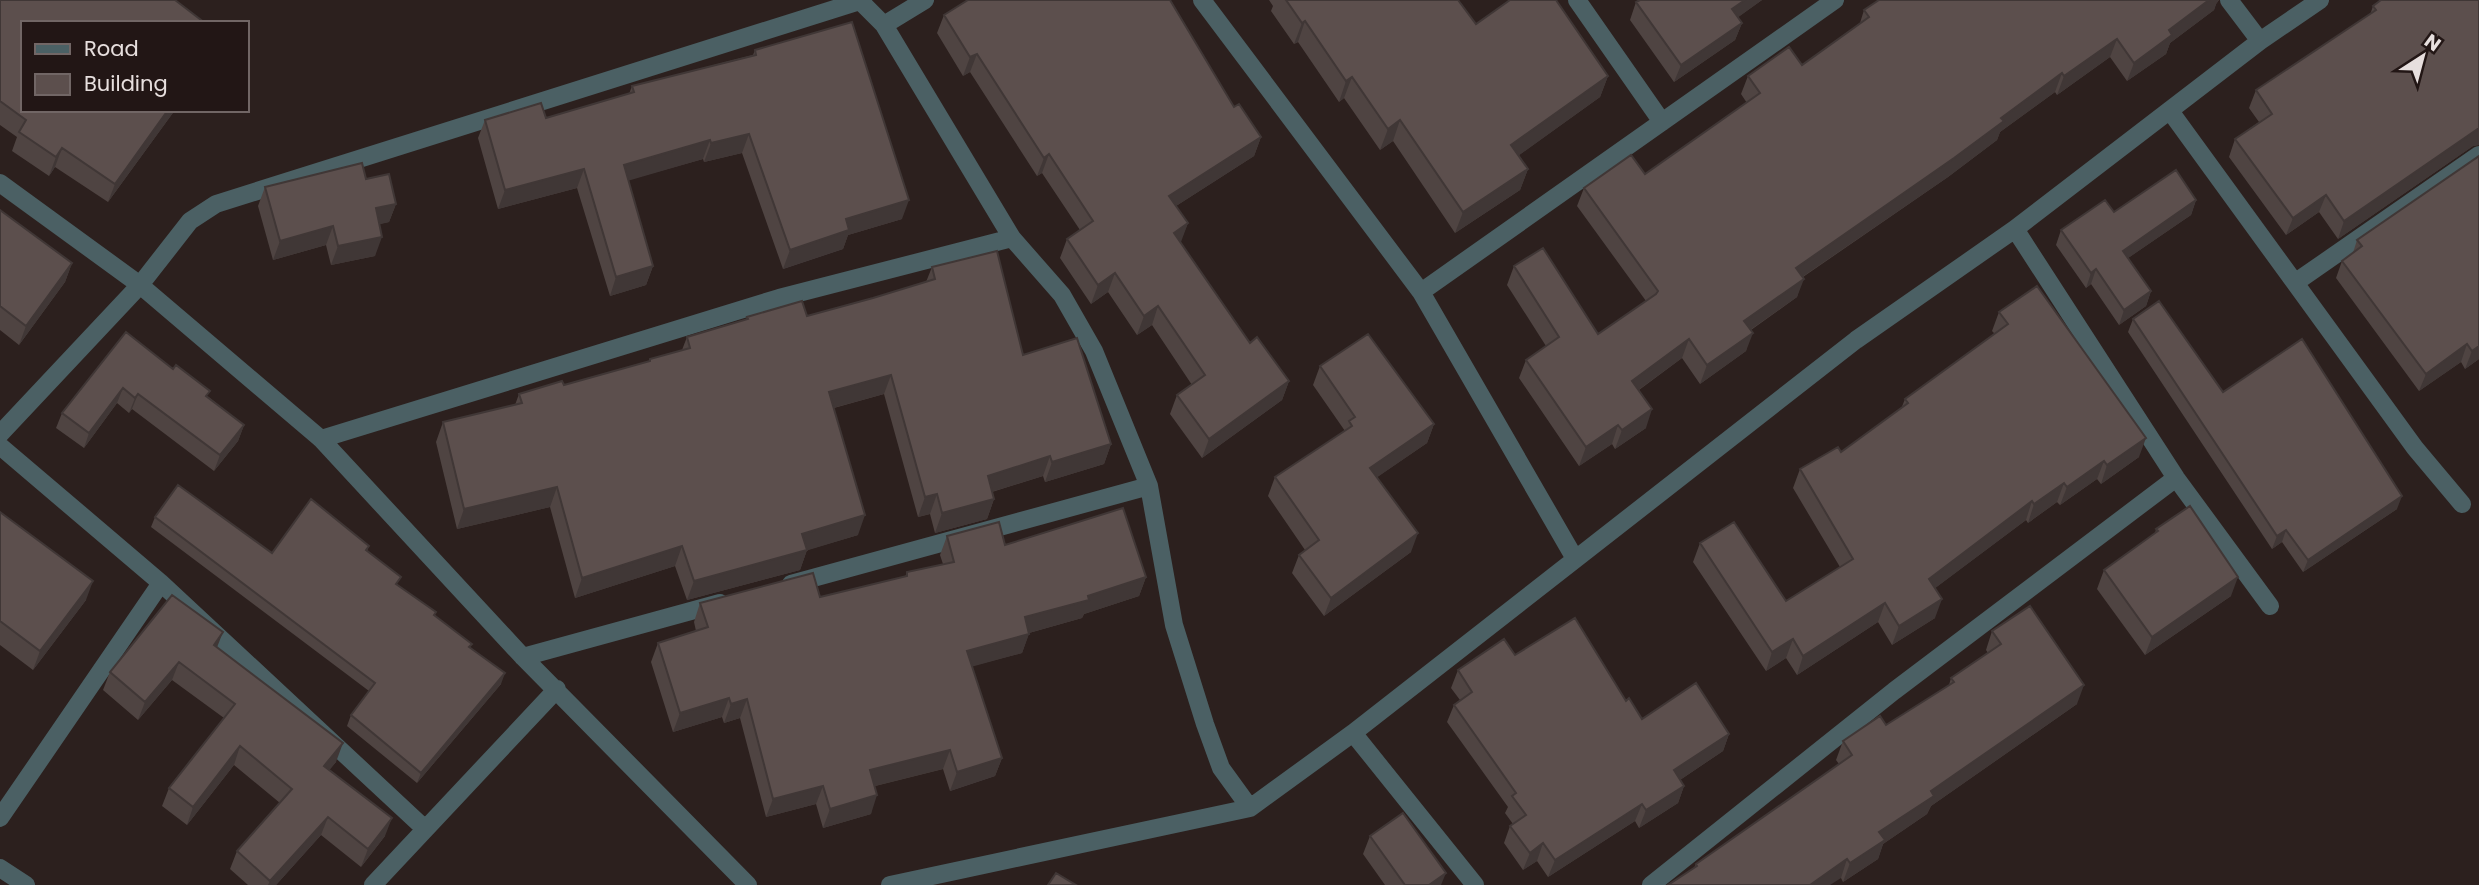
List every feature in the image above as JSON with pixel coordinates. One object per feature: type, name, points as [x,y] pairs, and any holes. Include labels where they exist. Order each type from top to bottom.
[{"type":"street","points":[[884,25],[925,0]]},
{"type":"street","points":[[1202,0],[1421,292],[1574,557]]},
{"type":"street","points":[[1577,0],[1662,122]]},
{"type":"street","points":[[1421,292],[1835,0]]},
{"type":"street","points":[[2230,0],[2260,41]]},
{"type":"street","points":[[890,885],[1250,808],[1353,733],[1574,557],[1856,340],[2015,229],[2260,41],[2320,0]]},
{"type":"street","points":[[0,434],[140,285],[190,221],[216,204],[859,1],[884,25],[1012,238],[1062,295],[1094,351],[1149,486],[1174,625],[1221,768],[1250,808]]},
{"type":"street","points":[[2170,111],[2297,282],[2415,448],[2462,504]]},
{"type":"street","points":[[2297,282],[2479,155]]},
{"type":"street","points":[[0,183],[140,285],[321,439],[523,657],[748,885]]},
{"type":"street","points":[[2015,229],[2176,478],[2270,606]]},
{"type":"street","points":[[321,439],[779,298],[1012,238]]},
{"type":"street","points":[[0,446],[161,583],[424,828]]},
{"type":"street","points":[[1651,885],[1894,691],[2176,478]]},
{"type":"street","points":[[776,588],[1149,486]]},
{"type":"street","points":[[0,818],[161,583]]},
{"type":"street","points":[[523,657],[736,598]]},
{"type":"street","points":[[373,885],[557,689]]},
{"type":"street","points":[[1353,733],[1475,885]]},
{"type":"street","points":[[0,868],[26,885]]},
{"type":"building","points":[[0,0],[175,0],[202,21],[21,21],[21,112],[167,112],[115,184],[62,148],[56,157],[19,132],[26,120],[0,101]]},
{"type":"building","points":[[968,0],[1170,0],[1234,107],[1239,104],[1261,137],[1169,196],[1188,223],[1174,233],[1250,343],[1257,337],[1289,381],[1209,439],[1177,395],[1205,375],[1158,306],[1144,316],[1115,273],[1098,285],[1067,239],[1093,221],[1049,154],[1044,158],[977,54],[970,57],[944,15]]},
{"type":"building","points":[[1286,0],[1458,0],[1476,24],[1510,0],[1556,0],[1608,76],[1511,145],[1528,169],[1463,212],[1400,120],[1388,129],[1352,77],[1346,81],[1305,21],[1302,23]]},
{"type":"building","points":[[1745,0],[1732,9],[1742,23],[1681,65],[1636,2]]},
{"type":"building","points":[[1879,0],[2209,0],[2169,30],[2172,35],[2134,63],[2117,39],[2064,76],[2062,73],[2001,118],[2004,121],[1954,158],[1796,268],[1804,279],[1744,321],[1753,333],[1707,365],[1689,339],[1632,381],[1652,409],[1622,430],[1618,425],[1586,447],[1526,360],[1559,337],[1514,266],[1543,248],[1598,334],[1656,294],[1658,291],[1584,188],[1631,155],[1645,174],[1760,93],[1748,76],[1789,47],[1802,65],[1869,17],[1864,10]]},
{"type":"building","points":[[2381,0],[2479,0],[2479,128],[2344,221],[2326,195],[2293,218],[2235,139],[2272,114],[2256,90],[2376,10],[2373,6]]},
{"type":"building","points":[[852,22],[909,200],[846,219],[849,230],[790,250],[749,134],[711,143],[710,140],[624,165],[653,266],[616,277],[584,169],[505,190],[485,120],[541,103],[546,118],[634,92],[632,86],[756,55],[755,50]]},
{"type":"building","points":[[2479,156],[2479,346],[2472,351],[2467,344],[2426,374],[2342,261],[2362,246],[2357,240]]},
{"type":"building","points":[[362,163],[366,179],[389,174],[396,204],[376,208],[382,237],[338,246],[333,226],[280,241],[265,187]]},
{"type":"building","points":[[2176,170],[2196,200],[2123,251],[2151,291],[2124,310],[2096,269],[2091,273],[2061,230],[2105,200],[2114,212]]},
{"type":"building","points":[[0,210],[72,263],[26,326],[0,306]]},
{"type":"building","points":[[997,251],[1023,355],[1077,338],[1111,444],[1052,462],[1050,456],[988,476],[994,499],[942,513],[937,494],[925,497],[891,375],[829,392],[865,515],[802,534],[807,550],[694,581],[682,546],[582,578],[557,487],[464,509],[443,422],[522,403],[519,394],[562,381],[564,385],[690,348],[687,337],[748,319],[747,317],[802,301],[807,316],[935,279],[932,267]]},
{"type":"building","points":[[2037,286],[2146,438],[2107,465],[2104,461],[2067,487],[2064,483],[2034,504],[2032,501],[1929,579],[1942,599],[1899,626],[1885,603],[1803,656],[1793,639],[1772,652],[1700,543],[1734,522],[1786,601],[1853,559],[1800,469],[1838,447],[1841,452],[1908,403],[1905,399],[2008,324],[1999,312]]},
{"type":"building","points":[[2159,301],[2223,392],[2302,339],[2402,496],[2308,560],[2286,530],[2277,536],[2133,319]]},
{"type":"building","points":[[126,332],[173,369],[176,365],[210,391],[206,396],[244,425],[220,455],[138,394],[135,398],[123,388],[89,433],[62,413]]},
{"type":"building","points":[[1368,334],[1434,424],[1370,468],[1418,533],[1331,598],[1299,555],[1319,540],[1275,477],[1352,426],[1349,421],[1355,417],[1320,366]]},
{"type":"building","points":[[178,485],[272,553],[311,499],[369,546],[366,550],[401,577],[396,584],[436,612],[434,615],[472,644],[469,647],[505,673],[421,773],[351,715],[375,683],[155,517]]},
{"type":"building","points":[[2190,506],[2238,577],[2152,637],[2104,570]]},
{"type":"building","points":[[1123,508],[1146,577],[1088,596],[1089,600],[1025,617],[1029,634],[967,651],[1002,758],[957,772],[950,750],[870,770],[877,795],[830,809],[823,786],[773,799],[747,699],[731,704],[729,698],[680,713],[658,643],[708,627],[700,603],[813,573],[820,597],[907,576],[907,572],[954,562],[947,536],[999,522],[1005,545]]},
{"type":"building","points":[[0,512],[93,581],[40,651],[0,621]]},
{"type":"building","points":[[172,595],[223,632],[214,645],[343,743],[324,766],[392,818],[368,849],[328,817],[270,881],[237,851],[292,789],[240,746],[193,807],[169,788],[235,704],[179,662],[145,702],[110,672]]},
{"type":"building","points":[[2030,606],[2084,685],[1931,791],[1934,796],[1879,832],[1885,840],[1850,863],[1847,859],[1810,885],[1668,885],[1852,755],[1843,741],[1880,716],[1886,725],[1954,682],[1951,678],[2001,644],[1992,631]]},
{"type":"building","points":[[1575,618],[1626,701],[1629,698],[1642,719],[1696,683],[1729,734],[1674,770],[1684,786],[1646,810],[1642,804],[1555,860],[1543,843],[1530,853],[1510,826],[1526,815],[1512,796],[1516,793],[1454,705],[1472,692],[1458,670],[1504,639],[1515,655]]},
{"type":"building","points":[[1403,813],[1446,873],[1429,885],[1405,885],[1370,836]]},
{"type":"building","points":[[1056,873],[1076,885],[1048,885]]}]
